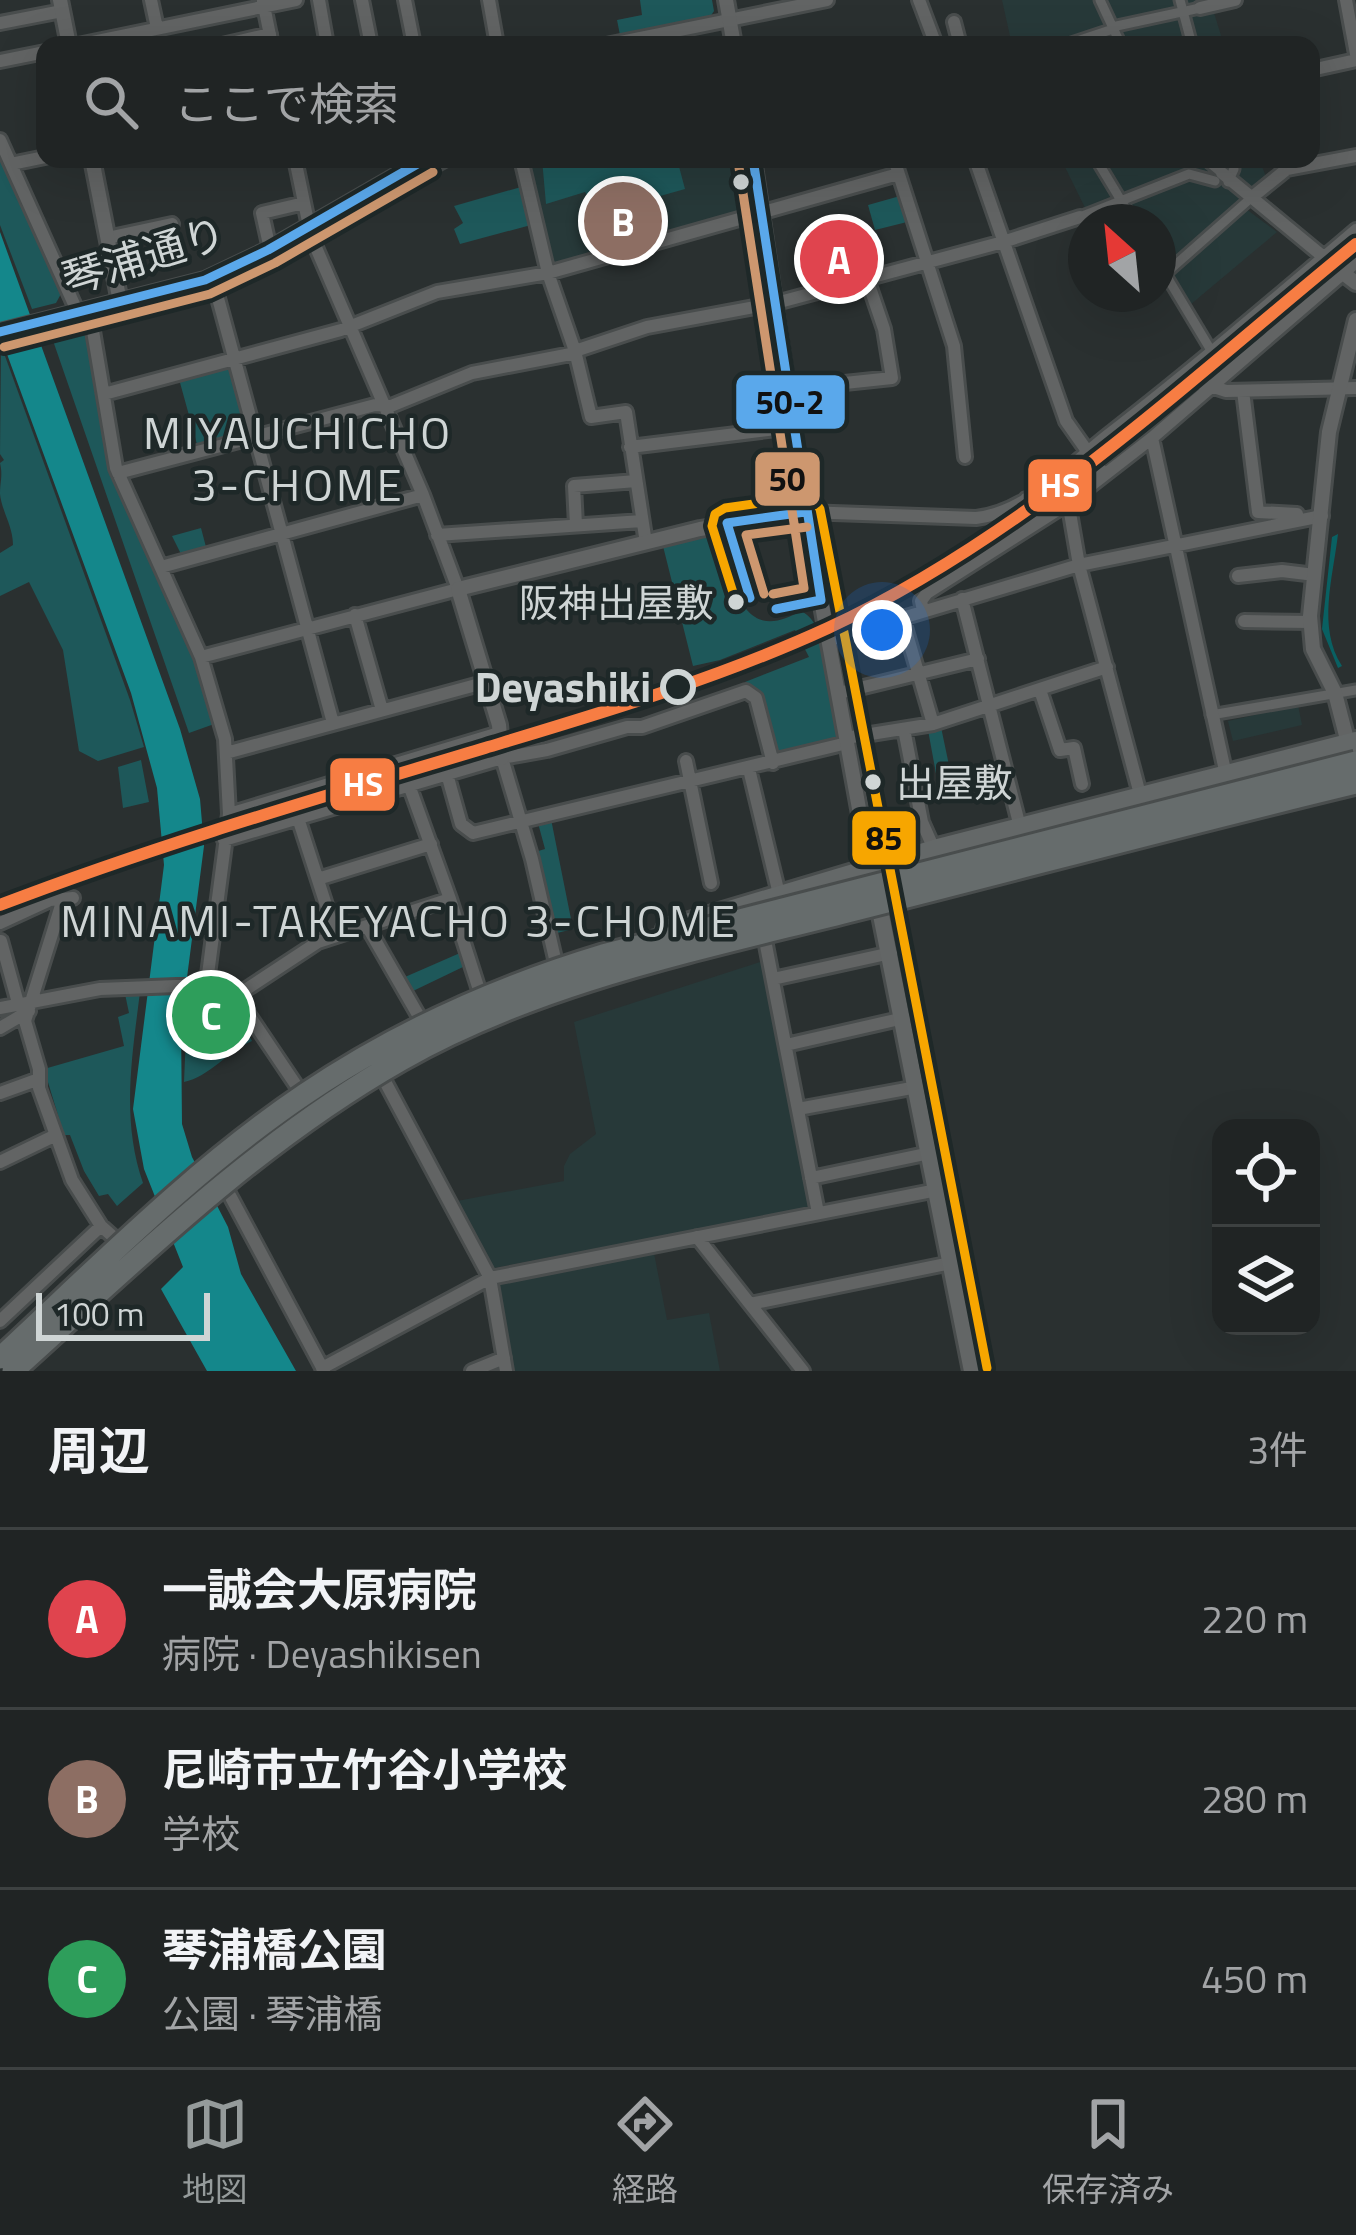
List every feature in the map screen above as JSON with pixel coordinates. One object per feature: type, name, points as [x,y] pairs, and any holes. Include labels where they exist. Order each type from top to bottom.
[{"type":"highway","points":[[0,1354],[208,1160],[300,1091],[479,993],[556,963],[934,849],[1353,748]]},
{"type":"highway","points":[[0,1354],[232,1148],[322,1083],[456,1009],[553,970],[1353,748]]},
{"type":"highway","points":[[16,1371],[282,1142],[381,1074],[506,1013],[571,989],[764,935],[1356,785]]},
{"type":"highway","points":[[16,1371],[270,1145],[367,1080],[473,1025],[554,993],[714,946],[1356,785]]},
{"type":"main road","points":[[870,869],[891,952],[972,1371]]},
{"type":"street","points":[[151,0],[157,28]]},
{"type":"street","points":[[146,36],[157,28],[296,0]]},
{"type":"street","points":[[319,0],[325,36]]},
{"type":"street","points":[[362,0],[369,36]]},
{"type":"street","points":[[405,0],[412,36]]},
{"type":"street","points":[[489,0],[495,36]]},
{"type":"street","points":[[726,0],[733,36]]},
{"type":"street","points":[[651,36],[827,0]]},
{"type":"street","points":[[919,0],[933,36]]},
{"type":"street","points":[[1100,0],[1116,36]]},
{"type":"street","points":[[1090,36],[1182,6],[1200,8],[1235,0]]},
{"type":"street","points":[[1320,67],[1356,57],[1346,0]]},
{"type":"street","points":[[264,3],[270,36]]},
{"type":"street","points":[[0,23],[61,5],[71,36]]},
{"type":"street","points":[[1182,6],[1190,36]]},
{"type":"street","points":[[954,22],[958,36]]},
{"type":"street","points":[[0,61],[36,54]]},
{"type":"street","points":[[0,140],[78,313],[92,325],[118,473],[201,657],[226,753],[229,814],[207,982]]},
{"type":"street","points":[[1320,163],[1356,156]]},
{"type":"street","points":[[11,164],[36,160]]},
{"type":"street","points":[[94,168],[120,302]]},
{"type":"street","points":[[297,168],[310,232],[423,495],[458,589],[487,682],[556,963]]},
{"type":"street","name":"琴浦通り","points":[[0,332],[214,281],[270,248],[310,232],[412,168]]},
{"type":"street","points":[[333,723],[214,281],[429,168]]},
{"type":"street","points":[[523,168],[548,273],[576,352],[591,417],[626,412],[646,543]]},
{"type":"street","points":[[754,168],[806,512],[870,869]]},
{"type":"street","points":[[896,168],[954,346],[964,457]]},
{"type":"street","points":[[978,168],[1066,422],[1104,475]]},
{"type":"street","points":[[1101,168],[1123,204]]},
{"type":"street","points":[[923,611],[927,593],[1067,504],[1352,273],[1322,259],[1213,168]]},
{"type":"street","points":[[1113,204],[1189,174],[1222,178],[1234,168]]},
{"type":"street","points":[[1176,264],[1292,168]]},
{"type":"street","points":[[104,394],[350,327],[437,292],[548,273],[898,174]]},
{"type":"street","points":[[270,248],[262,213],[304,203]]},
{"type":"street","points":[[118,473],[385,406],[472,374],[576,352],[647,327],[776,303],[1068,221]]},
{"type":"street","points":[[107,238],[172,224]]},
{"type":"street","points":[[201,657],[727,523],[806,512],[976,518],[1001,514],[1183,377],[1356,230]]},
{"type":"street","points":[[788,389],[892,378],[884,329],[868,279]]},
{"type":"street","points":[[1176,292],[1212,352]]},
{"type":"street","points":[[1356,320],[1329,432],[1317,515],[1310,622],[1313,649],[1335,693],[1353,748],[1356,785]]},
{"type":"street","points":[[1183,377],[1208,388],[1243,391],[1356,388]]},
{"type":"street","points":[[1243,391],[1258,512],[1317,515]]},
{"type":"street","points":[[630,447],[793,427]]},
{"type":"street","points":[[1152,438],[1226,775]]},
{"type":"street","points":[[576,525],[574,485],[636,481]]},
{"type":"street","points":[[160,567],[423,495]]},
{"type":"street","points":[[1026,499],[1067,504]]},
{"type":"street","points":[[1067,504],[1141,798]]},
{"type":"street","points":[[829,640],[1079,565],[1317,515]]},
{"type":"street","points":[[436,535],[642,521]]},
{"type":"street","points":[[1238,576],[1282,571],[1315,575]]},
{"type":"street","points":[[962,599],[1020,827]]},
{"type":"street","points":[[355,615],[382,710]]},
{"type":"street","points":[[902,617],[934,724]]},
{"type":"street","points":[[1244,621],[1310,622]]},
{"type":"street","points":[[839,693],[978,659]]},
{"type":"street","points":[[446,774],[465,830],[472,832],[749,769],[847,740],[934,724],[1107,667]]},
{"type":"street","points":[[226,753],[487,682]]},
{"type":"street","points":[[1040,690],[1060,750],[1074,748],[1082,784]]},
{"type":"street","points":[[1211,715],[1356,690]]},
{"type":"street","points":[[224,840],[502,758],[642,727],[746,691],[756,698],[772,763]]},
{"type":"street","points":[[904,729],[922,822],[934,849]]},
{"type":"street","points":[[229,814],[500,733]]},
{"type":"street","points":[[686,761],[712,883]]},
{"type":"street","points":[[749,769],[779,894]]},
{"type":"street","points":[[409,785],[479,993]]},
{"type":"street","points":[[298,818],[336,936]]},
{"type":"street","points":[[321,878],[431,844]]},
{"type":"street","points":[[0,923],[50,899],[68,898],[26,1005],[25,1021],[72,1180],[101,1226],[119,1242]]},
{"type":"street","points":[[236,996],[318,942],[450,899]]},
{"type":"street","points":[[367,926],[421,1021]]},
{"type":"street","points":[[764,935],[818,1213]]},
{"type":"street","points":[[1,941],[26,1005]]},
{"type":"street","points":[[773,980],[891,952]]},
{"type":"street","points":[[0,1008],[145,985],[228,984],[300,1091]]},
{"type":"street","points":[[0,1028],[26,1005]]},
{"type":"street","points":[[786,1045],[904,1018]]},
{"type":"street","points":[[381,1074],[490,1278],[505,1365],[472,1371]]},
{"type":"street","points":[[0,1093],[39,1079]]},
{"type":"street","points":[[798,1108],[917,1087]]},
{"type":"street","points":[[0,1162],[56,1135]]},
{"type":"street","points":[[812,1178],[930,1153]]},
{"type":"street","points":[[222,1191],[323,1369],[490,1278],[937,1190]]},
{"type":"street","points":[[2,1316],[101,1226]]},
{"type":"street","points":[[697,1238],[803,1371]]},
{"type":"street","points":[[749,1304],[951,1263]]},
{"type":"shaded area","points":[[640,0],[712,0],[714,11],[710,17],[620,35],[617,20],[642,15]]},
{"type":"shaded area","points":[[1002,0],[1210,0],[1221,36],[1010,36]]},
{"type":"shaded area","points":[[0,150],[62,292],[56,303],[32,309],[0,225]]},
{"type":"shaded area","points":[[529,168],[738,168],[749,208],[554,265],[542,234]]},
{"type":"shaded area","points":[[543,168],[679,168],[685,189],[600,213],[585,192],[546,204]]},
{"type":"shaded area","points":[[1065,168],[1263,168],[1267,179],[1238,203],[1277,232],[1184,310],[1176,299],[1176,204],[1083,204]]},
{"type":"shaded area","points":[[521,187],[531,225],[460,244],[454,229],[463,223],[454,206]]},
{"type":"shaded area","points":[[900,196],[907,222],[875,230],[868,205]]},
{"type":"shaded area","points":[[0,232],[180,729],[200,799],[204,846],[181,1024],[182,1124],[192,1157],[228,1227],[241,1274],[296,1371],[207,1371],[161,1289],[183,1267],[144,1169],[133,1109],[164,865],[157,788],[131,693],[0,335]]},
{"type":"shaded area","points":[[75,324],[87,327],[111,468],[197,658],[217,723],[189,733],[50,332]]},
{"type":"shaded area","points":[[1,345],[144,747],[98,761],[79,751],[63,650],[29,582],[0,596],[0,553],[13,545],[0,494],[0,463],[4,460],[0,454]]},
{"type":"shaded area","points":[[228,366],[247,435],[198,448],[179,379]]},
{"type":"shaded area","points":[[201,528],[206,547],[181,554],[172,536]]},
{"type":"shaded area","points":[[720,534],[752,615],[772,621],[801,611],[818,630],[834,695],[839,735],[834,739],[776,753],[759,698],[745,682],[809,657],[795,630],[693,666],[663,546]]},
{"type":"shaded area","points":[[1338,534],[1328,619],[1342,666],[1338,668],[1322,629],[1332,537]]},
{"type":"shaded area","points":[[1298,705],[1302,725],[1233,741],[1228,721]]},
{"type":"shaded area","points":[[941,727],[950,770],[945,772],[948,789],[939,790],[928,730]]},
{"type":"shaded area","points":[[141,760],[149,802],[123,808],[118,767]]},
{"type":"shaded area","points":[[551,819],[573,929],[557,933],[535,852],[545,849],[538,823]]},
{"type":"shaded area","points":[[460,953],[465,966],[413,991],[405,977]]},
{"type":"shaded area","points":[[766,960],[812,1205],[494,1268],[457,1201],[564,1181],[570,1154],[596,1134],[574,1022]]},
{"type":"shaded area","points":[[188,989],[221,989],[252,1041],[184,1082]]},
{"type":"shaded area","points":[[140,992],[130,1112],[143,1183],[117,1206],[108,1194],[99,1196],[70,1135],[64,1135],[44,1069],[124,1046],[118,1017],[129,1013],[125,994]]},
{"type":"shaded area","points":[[654,1253],[667,1320],[709,1313],[720,1371],[510,1371],[496,1290],[501,1282]]},
{"type":"transit line","name":"50-2","points":[[0,332],[205,280],[268,250],[410,168]]},
{"type":"transit line","name":"50","points":[[739,168],[804,588],[773,594]]},
{"type":"transit line","name":"50-2","points":[[754,168],[821,600],[776,609]]},
{"type":"transit line","name":"50","points":[[4,347],[210,294],[275,263],[433,172]]},
{"type":"transit line","name":"HS","points":[[0,905],[241,822],[658,694],[828,628],[901,591],[1038,502],[1356,244]]},
{"type":"transit line","name":"85","points":[[736,602],[712,526],[715,514],[725,508],[803,497],[814,500],[820,509],[987,1368]]},
{"type":"transit line","name":"50-2","points":[[750,598],[727,523],[805,512]]},
{"type":"transit line","name":"50","points":[[764,594],[746,535],[807,527]]},
{"type":"place","name":"尼崎市立竹谷小学校","points":[[623,221]]},
{"type":"place","name":"一誠会大原病院","points":[[839,259]]},
{"type":"place","name":"阪神出屋敷","points":[[736,602]]},
{"type":"place","name":"Deyashiki","points":[[678,687]]},
{"type":"place","name":"出屋敷","points":[[873,782]]},
{"type":"place","name":"琴浦橋公園","points":[[211,1015]]},
{"type":"district","name":"MIYAUCHICHO 3-CHOME","points":[[298,459]]},
{"type":"district","name":"MINAMI-TAKEYACHO 3-CHOME","points":[[399,921]]}]
